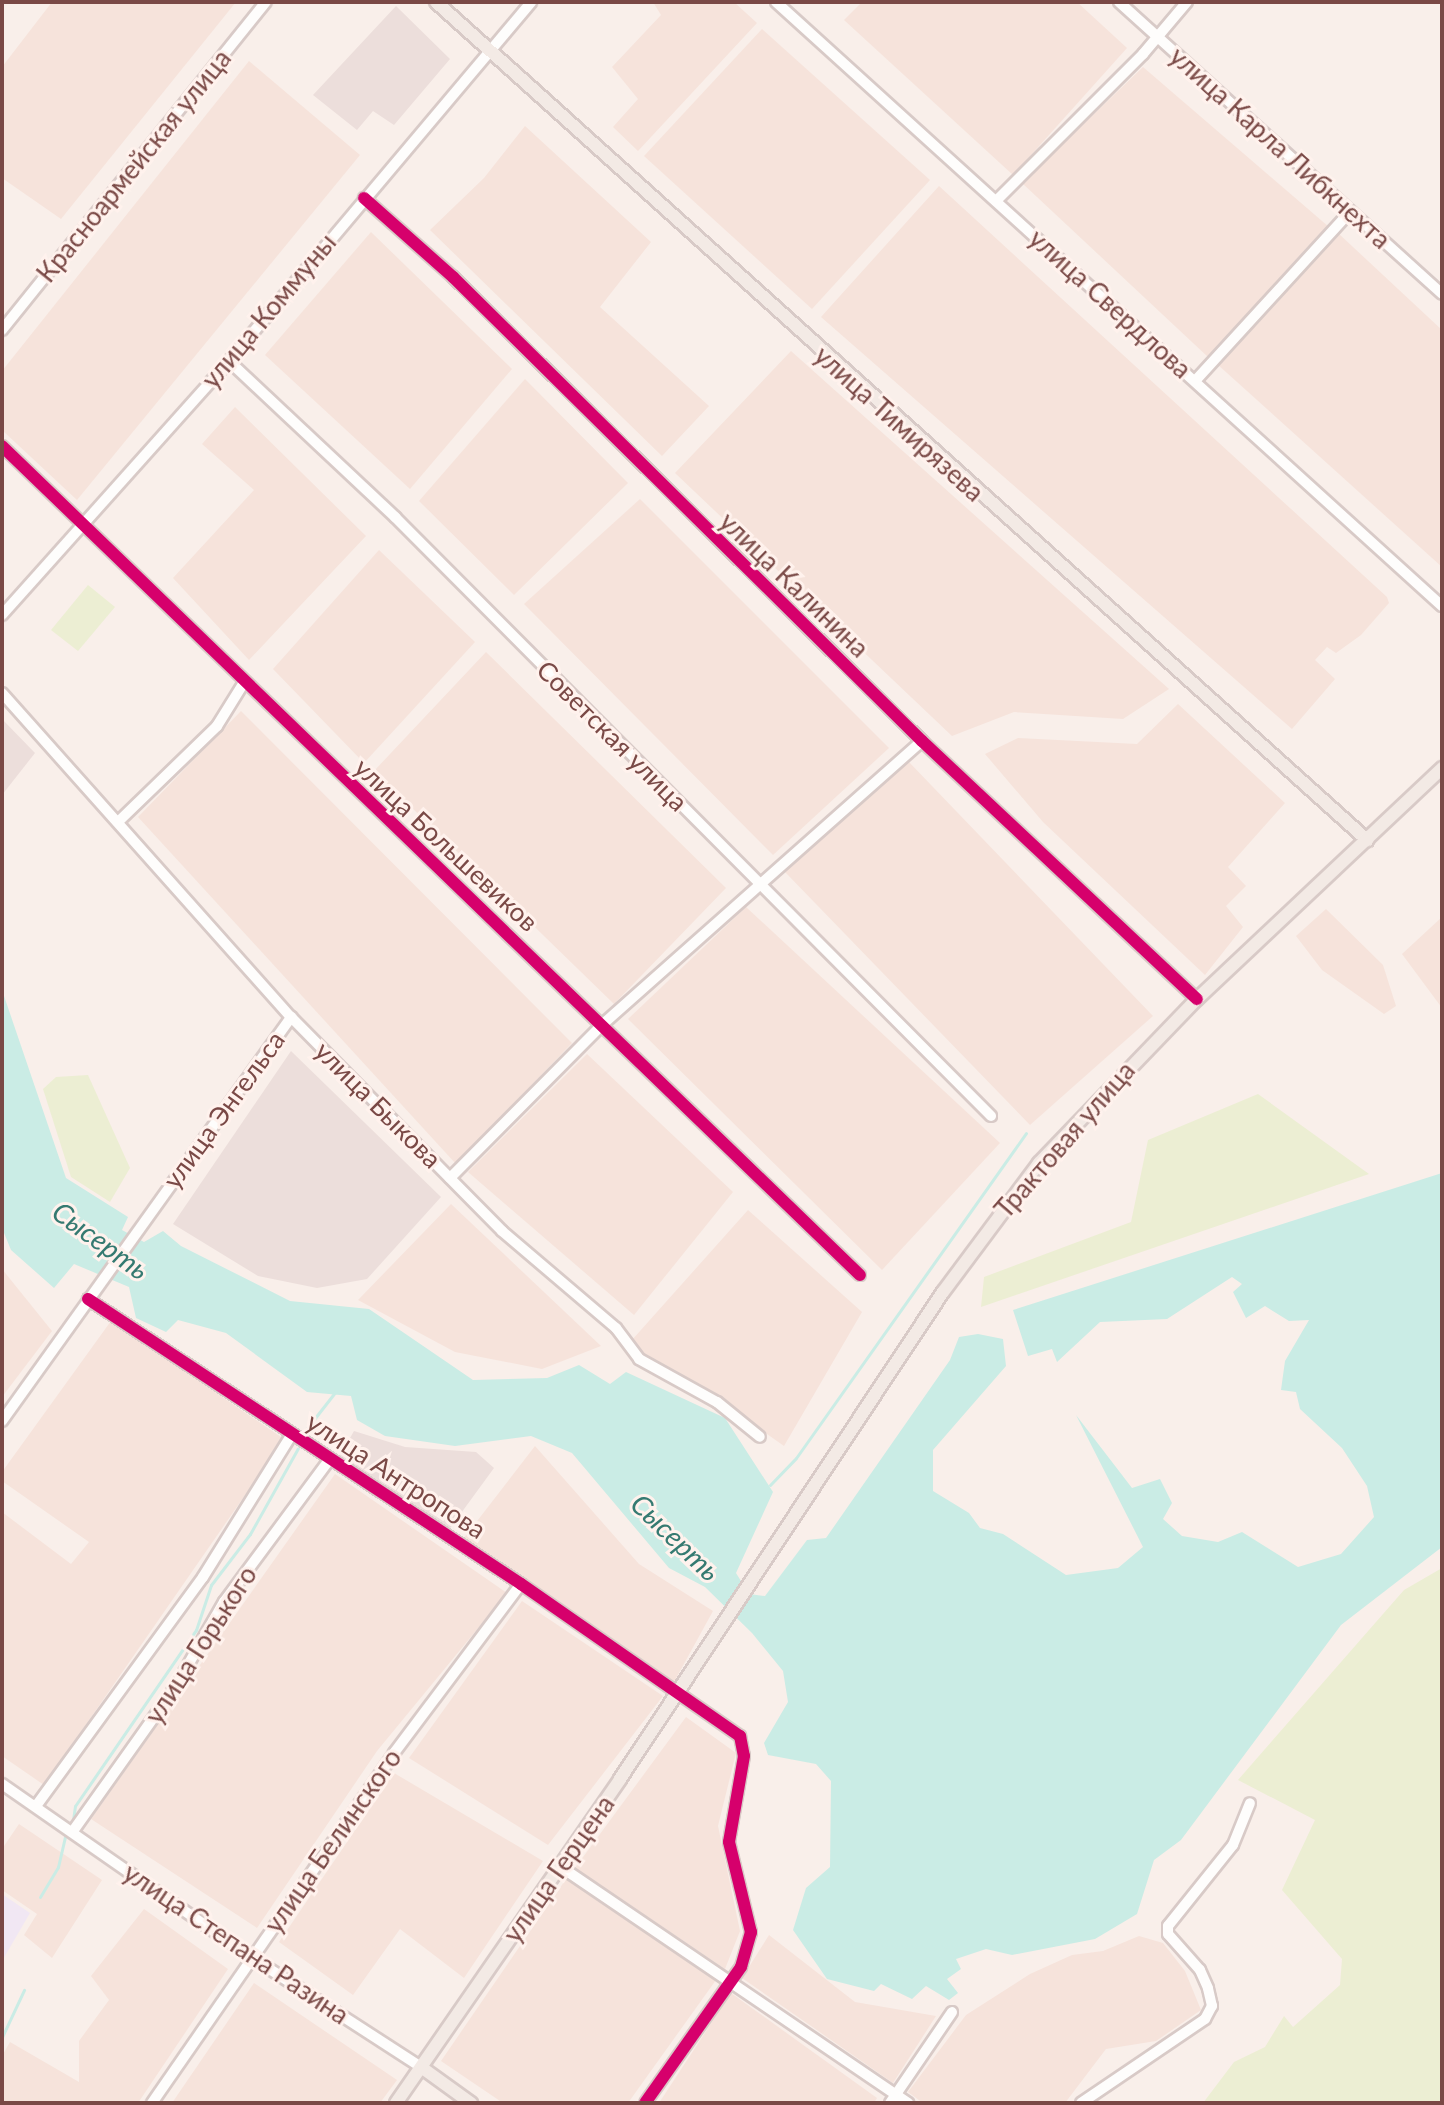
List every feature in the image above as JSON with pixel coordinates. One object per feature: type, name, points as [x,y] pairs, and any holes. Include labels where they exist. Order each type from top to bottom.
[{"type":"main road","name":"улица Тимирязева","points":[[436,2],[1367,840]]},
{"type":"main road","name":"Трактовая улица","points":[[715,1630],[758,1571],[943,1292],[1039,1163],[1197,999],[1442,768]]},
{"type":"main road","name":"улица Герцена","points":[[396,2103],[561,1867],[678,1693],[715,1630]]},
{"type":"main road","name":"улица Степана Разина","points":[[421,2067],[471,2103]]},
{"type":"street","name":"Красноармейская улица","points":[[2,330],[266,2]]},
{"type":"street","name":"улица Коммуны","points":[[2,615],[229,361],[531,2]]},
{"type":"street","name":"улица Свердлова","points":[[776,2],[1442,606]]},
{"type":"street","name":"улица Карла Либкнехта","points":[[1119,2],[1442,294]]},
{"type":"street","points":[[996,201],[1158,36],[1187,2]]},
{"type":"street","name":"улица Калинина","points":[[364,198],[453,277],[922,741],[1197,999]]},
{"type":"street","points":[[1195,381],[1350,212]]},
{"type":"street","name":"Советская улица","points":[[229,361],[395,517],[991,1116]]},
{"type":"street","name":"улица Большевиков","points":[[2,446],[149,584],[243,684],[603,1024],[860,1275]]},
{"type":"street","points":[[120,820],[217,726],[243,684]]},
{"type":"street","name":"улица Быкова","points":[[2,693],[120,820],[291,1017],[513,1241],[616,1328],[639,1359],[717,1402],[760,1437]]},
{"type":"street","points":[[450,1178],[603,1024],[922,741]]},
{"type":"street","name":"улица Энгельса","points":[[88,1299],[291,1017]]},
{"type":"street","points":[[2,1421],[88,1299]]},
{"type":"street","name":"улица Антропова","points":[[88,1299],[521,1584],[740,1736],[744,1756],[729,1842],[751,1932],[732,1980]]},
{"type":"street","name":"улица Горького","points":[[36,1806],[203,1577],[292,1434]]},
{"type":"street","name":"улица Горького","points":[[73,1831],[176,1686],[224,1602],[330,1459]]},
{"type":"street","name":"улица Белинского","points":[[152,2103],[251,1957],[521,1584]]},
{"type":"street","name":"улица Степана Разина","points":[[2,1784],[251,1957],[421,2067]]},
{"type":"street","points":[[1081,2103],[1205,2019],[1212,2006],[1200,1970],[1168,1934],[1168,1926],[1233,1845],[1250,1803]]},
{"type":"street","points":[[561,1867],[732,1980],[893,2099],[908,2103]]},
{"type":"street","points":[[645,2103],[732,1980]]},
{"type":"street","points":[[893,2099],[952,2012]]},
{"type":"shaded area","points":[[52,2],[236,2],[61,219],[2,178],[2,67]]},
{"type":"shaded area","points":[[653,2],[734,2],[757,23],[638,151],[613,127],[638,99],[612,67],[661,15]]},
{"type":"shaded area","points":[[862,2],[1077,2],[1127,48],[1013,175],[844,20]]},
{"type":"shaded area","points":[[396,6],[450,59],[394,125],[373,111],[357,130],[313,95]]},
{"type":"shaded area","points":[[762,29],[930,180],[812,309],[644,156]]},
{"type":"shaded area","points":[[249,61],[360,155],[77,500],[2,430],[2,371]]},
{"type":"shaded area","points":[[1143,67],[1329,227],[1208,357],[1022,183]]},
{"type":"shaded area","points":[[525,126],[651,242],[600,307],[709,406],[662,456],[430,230],[484,178]]},
{"type":"shaded area","points":[[939,186],[1387,597],[1389,603],[1361,635],[1336,653],[1327,647],[1315,660],[1335,679],[1292,729],[821,317]]},
{"type":"shaded area","points":[[371,232],[512,369],[410,489],[265,355]]},
{"type":"shaded area","points":[[1338,233],[1442,330],[1442,567],[1217,364]]},
{"type":"shaded area","points":[[791,351],[1169,689],[1123,719],[1014,712],[952,736],[675,473]]},
{"type":"shaded area","points":[[525,379],[628,483],[514,595],[419,501]]},
{"type":"shaded area","points":[[235,407],[366,536],[249,660],[173,578],[254,490],[202,444]]},
{"type":"shaded area","points":[[640,499],[889,748],[773,855],[524,604]]},
{"type":"shaded area","points":[[379,550],[475,642],[364,763],[273,669]]},
{"type":"shaded area","points":[[486,652],[726,888],[614,1004],[374,771]]},
{"type":"shaded area","points":[[1178,704],[1285,803],[1228,867],[1246,886],[1226,906],[1243,927],[1205,975],[1043,822],[985,754],[1018,738],[1137,744]]},
{"type":"shaded area","points":[[241,711],[572,1043],[456,1164],[138,817]]},
{"type":"shaded area","points":[[2,719],[35,753],[2,795]]},
{"type":"shaded area","points":[[908,761],[1153,1016],[1030,1125],[785,872]]},
{"type":"shaded area","points":[[746,907],[1000,1143],[882,1270],[628,1019]]},
{"type":"shaded area","points":[[1326,909],[1383,965],[1396,1006],[1384,1014],[1322,970],[1296,936]]},
{"type":"shaded area","points":[[1442,917],[1442,1008],[1402,954]]},
{"type":"shaded area","points":[[291,1051],[441,1197],[367,1279],[317,1288],[258,1276],[173,1224]]},
{"type":"shaded area","points":[[587,1054],[733,1192],[634,1315],[468,1172]]},
{"type":"shaded area","points":[[451,1204],[601,1346],[542,1369],[455,1352],[358,1300]]},
{"type":"shaded area","points":[[748,1210],[862,1312],[784,1446],[704,1390],[642,1356],[632,1340]]},
{"type":"shaded area","points":[[2,1269],[52,1331],[2,1397]]},
{"type":"shaded area","points":[[111,1321],[284,1439],[44,1785],[2,1756],[2,1512],[71,1564],[89,1542],[2,1481],[2,1472]]},
{"type":"shaded area","points":[[354,1431],[405,1447],[476,1452],[494,1468],[448,1531],[339,1457]]},
{"type":"shaded area","points":[[535,1446],[639,1564],[713,1611],[674,1682],[464,1538]]},
{"type":"shaded area","points":[[335,1474],[507,1593],[377,1751],[257,1928],[91,1819]]},
{"type":"shaded area","points":[[522,1601],[663,1696],[548,1845],[409,1758]]},
{"type":"shaded area","points":[[686,1717],[736,1753],[718,1826],[740,1931],[725,1969],[575,1868]]},
{"type":"shaded area","points":[[394,1773],[543,1861],[464,1978],[400,1929],[353,1995],[279,1942]]},
{"type":"shaded area","points":[[19,1824],[102,1880],[52,1958],[24,1935],[37,1914],[2,1890],[2,1849]]},
{"type":"shaded area","points":[[566,1879],[716,1980],[628,2103],[503,2103],[441,2061]]},
{"type":"shaded area","points":[[2,1894],[30,1913],[2,1961]]},
{"type":"shaded area","points":[[144,1909],[228,1969],[138,2103],[2,2103],[2,2056],[10,2042],[79,2082],[79,2041],[109,2000],[91,1976]]},
{"type":"shaded area","points":[[769,1935],[855,2002],[936,2016],[893,2083],[742,1978]]},
{"type":"shaded area","points":[[1139,1936],[1163,1943],[1185,1971],[1201,2010],[1156,2041],[1106,2049],[1065,2103],[923,2103],[908,2092],[966,2015],[1030,1974],[1072,1955],[1103,1951]]},
{"type":"shaded area","points":[[254,1983],[397,2080],[380,2103],[172,2103]]},
{"type":"shaded area","points":[[731,1993],[877,2098],[874,2103],[659,2103]]},
{"type":"green space","points":[[88,585],[115,607],[78,651],[51,630]]},
{"type":"green space","points":[[88,1075],[130,1168],[110,1202],[71,1177],[43,1089],[56,1077]]},
{"type":"green space","points":[[1258,1094],[1369,1174],[981,1307],[984,1277],[1131,1222],[1148,1140]]},
{"type":"green space","points":[[1442,1568],[1442,2103],[1203,2103],[1234,2062],[1265,2047],[1284,2016],[1293,2027],[1340,1985],[1342,1959],[1282,1890],[1315,1820],[1238,1780],[1404,1590]]},
{"type":"water","name":"Сысерть","points":[[2,990],[66,1178],[128,1217],[122,1230],[144,1242],[163,1231],[181,1246],[290,1301],[369,1309],[473,1380],[547,1378],[579,1365],[610,1384],[626,1372],[725,1418],[773,1492],[736,1573],[749,1594],[765,1596],[807,1540],[826,1538],[950,1360],[959,1337],[978,1334],[1003,1339],[1006,1366],[933,1450],[933,1491],[969,1513],[980,1528],[1003,1534],[1066,1575],[1118,1568],[1143,1547],[1076,1415],[1132,1488],[1160,1479],[1172,1503],[1163,1519],[1182,1536],[1218,1542],[1242,1532],[1298,1567],[1341,1554],[1374,1517],[1367,1486],[1342,1448],[1300,1409],[1296,1392],[1281,1390],[1285,1361],[1309,1320],[1289,1321],[1265,1306],[1246,1318],[1233,1292],[1242,1284],[1232,1277],[1167,1319],[1100,1322],[1057,1362],[1052,1349],[1028,1356],[1013,1310],[1442,1173],[1442,1547],[1341,1625],[1181,1840],[1154,1860],[1137,1914],[1095,1939],[1012,1955],[986,1949],[956,1959],[961,1969],[947,1979],[958,1993],[949,2000],[926,1986],[912,1999],[881,1984],[874,1991],[827,1979],[793,1930],[806,1888],[830,1867],[831,1781],[816,1764],[768,1755],[764,1743],[788,1702],[783,1671],[752,1633],[705,1587],[669,1568],[572,1453],[531,1436],[455,1446],[385,1436],[357,1420],[351,1396],[307,1392],[226,1333],[178,1320],[166,1332],[136,1318],[129,1287],[74,1264],[54,1288],[11,1250],[2,1228]]},
{"type":"waterway","points":[[770,1485],[796,1458],[1026,1133]]},
{"type":"waterway","points":[[304,1432],[336,1391]]},
{"type":"waterway","points":[[73,1820],[75,1806],[196,1630],[211,1585],[250,1534],[298,1448]]},
{"type":"waterway","points":[[40,1897],[58,1867],[65,1837]]},
{"type":"waterway","points":[[2,2037],[24,1990]]},
{"type":"cycle path","points":[[364,198],[453,277],[922,741],[1197,999]]},
{"type":"cycle path","points":[[2,446],[860,1275]]},
{"type":"cycle path","points":[[88,1299],[521,1584],[740,1736],[744,1756],[729,1842],[751,1932],[741,1967],[645,2103]]}]
